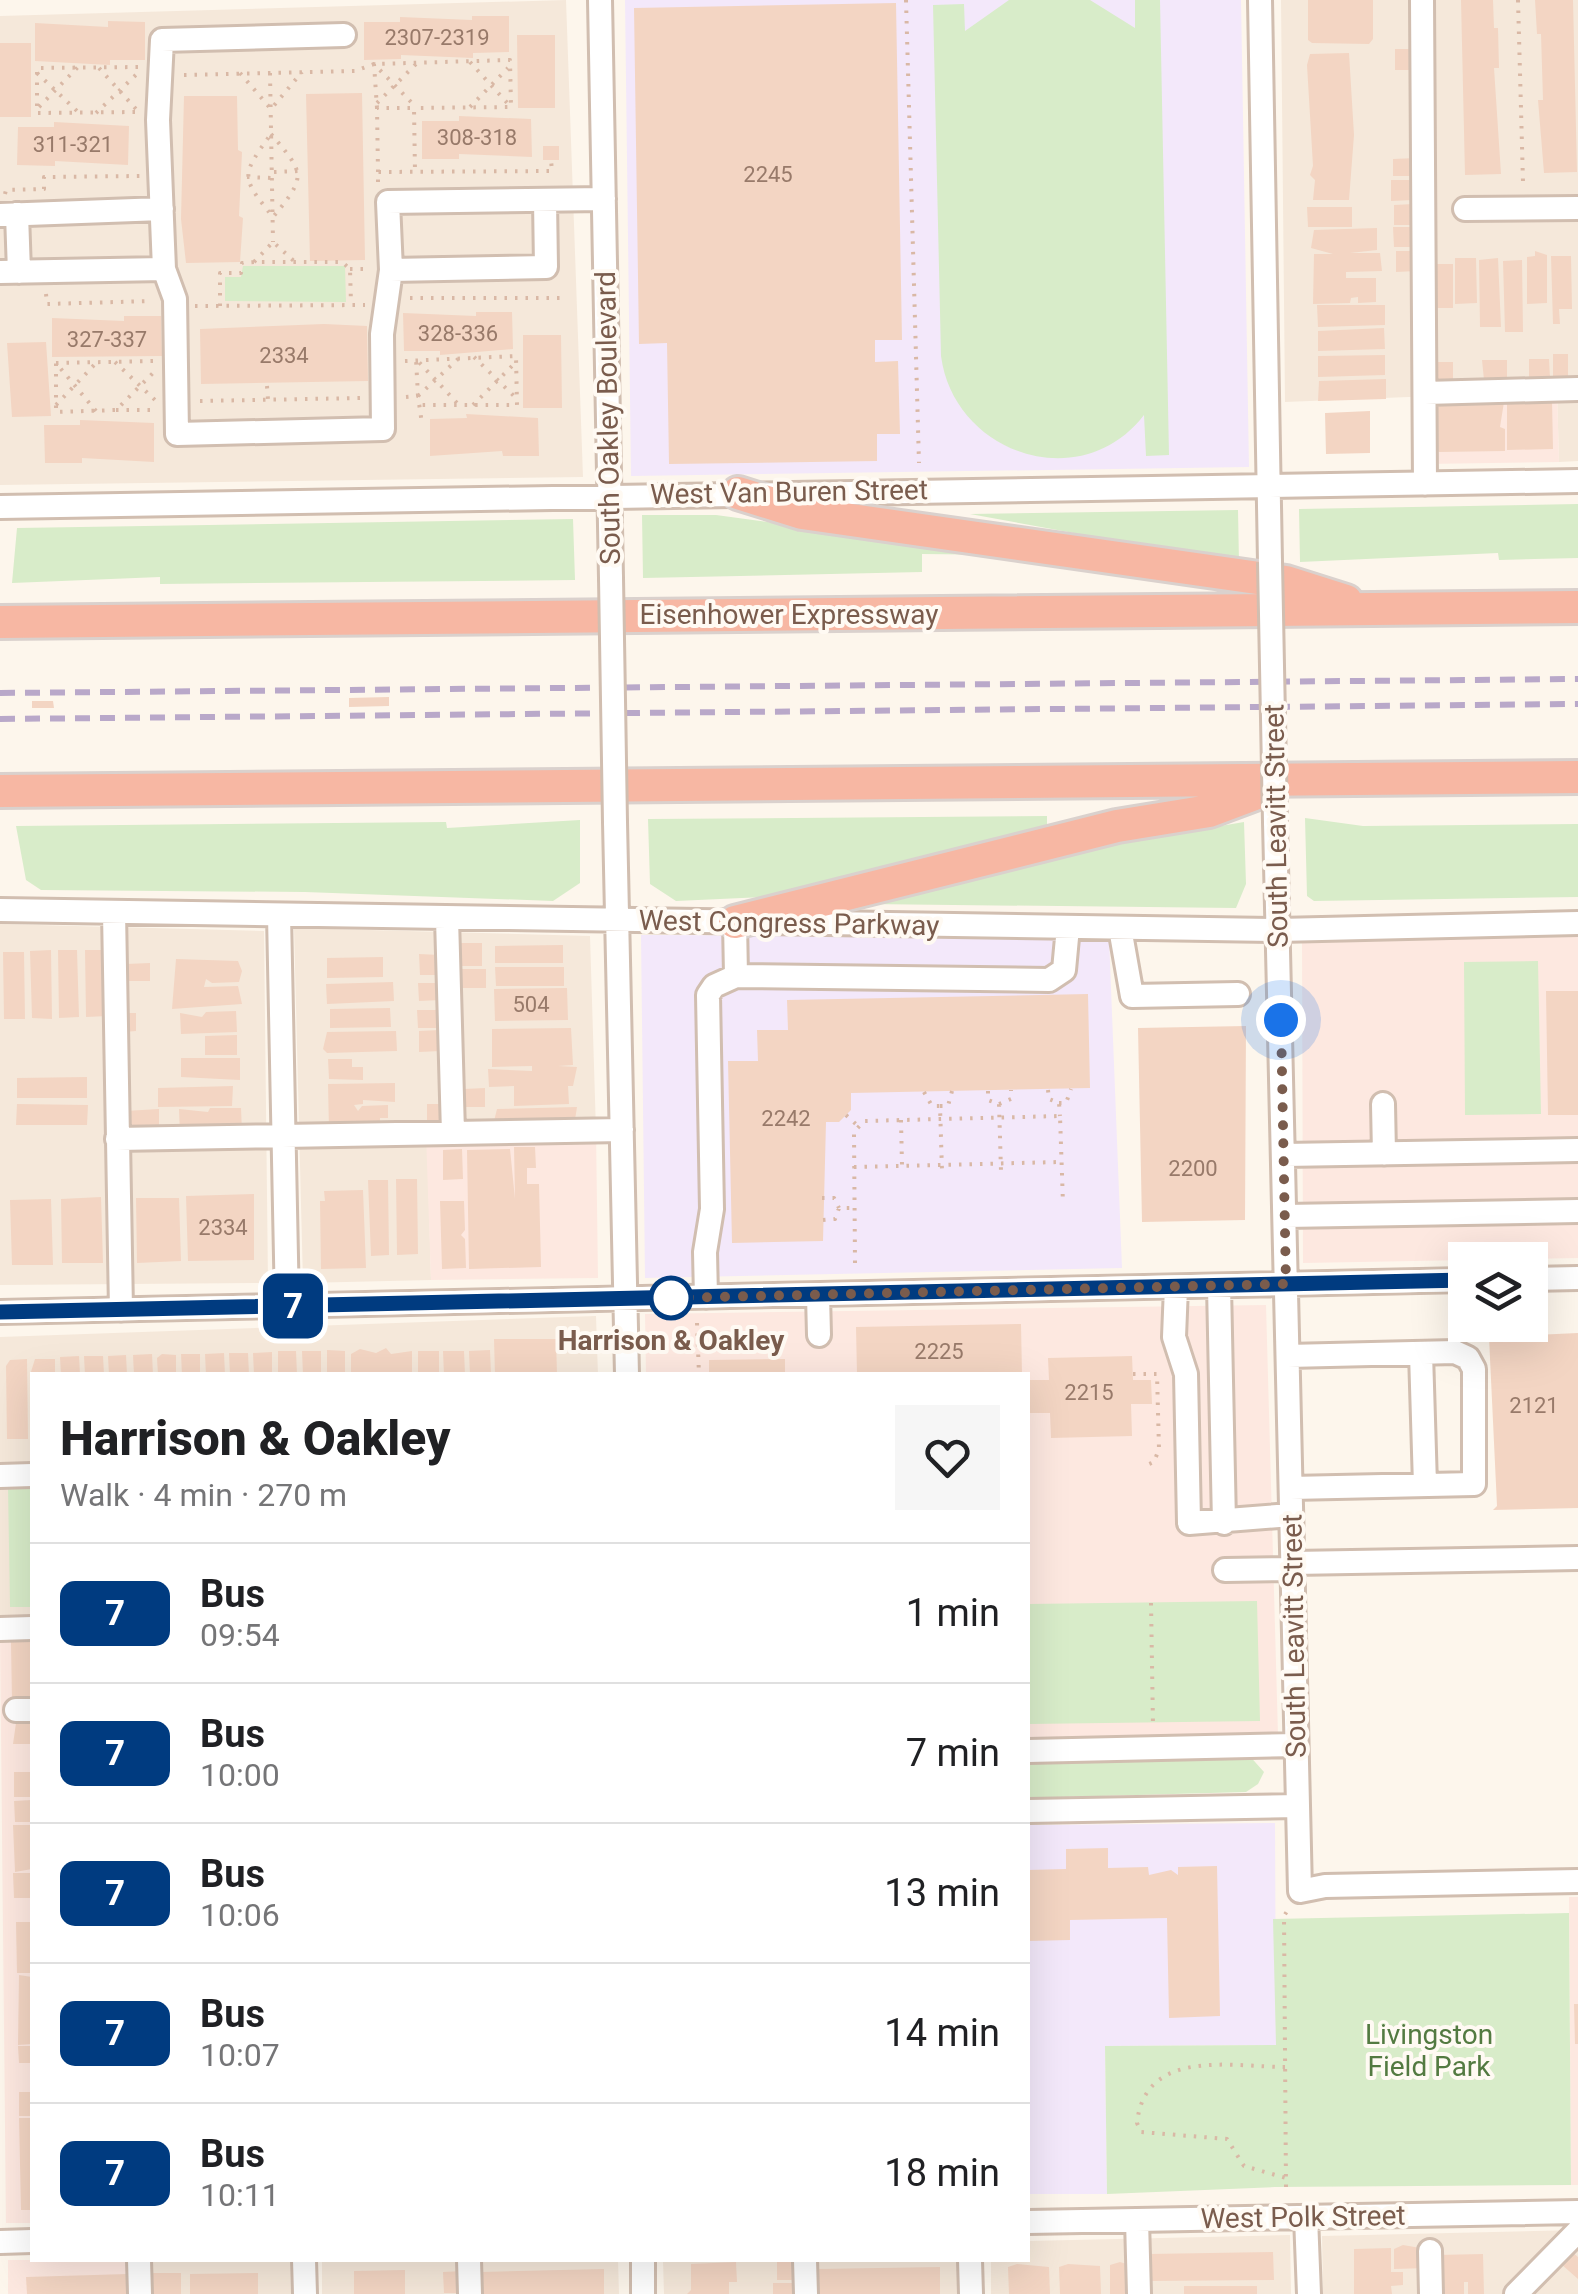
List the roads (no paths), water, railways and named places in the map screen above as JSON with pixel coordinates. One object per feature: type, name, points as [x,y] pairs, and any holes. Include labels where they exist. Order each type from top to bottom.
[{"type":"highway","points":[[738,493],[802,514],[1286,582],[1378,611]]},
{"type":"highway","name":"Eisenhower Expressway","points":[[0,622],[1578,607]]},
{"type":"highway","points":[[0,790],[1578,776]]},
{"type":"highway","points":[[735,922],[1118,826],[1209,812],[1293,780]]},
{"type":"street","name":"South Oakley Boulevard","points":[[600,0],[627,1372]]},
{"type":"street","name":"South Leavitt Street","points":[[1260,0],[1300,1892],[1325,1886],[1578,1881]]},
{"type":"street","points":[[1422,0],[1425,484]]},
{"type":"street","points":[[344,36],[162,40],[158,120],[164,269],[175,299],[168,402],[177,434],[383,429],[382,365],[392,270],[388,202],[604,199]]},
{"type":"street","points":[[392,270],[546,268],[545,200]]},
{"type":"street","points":[[1466,209],[1578,208]]},
{"type":"street","points":[[162,209],[45,214],[6,209],[10,272],[164,269]]},
{"type":"street","points":[[1424,393],[1578,390]]},
{"type":"street","name":"West Van Buren Street","points":[[0,507],[1578,481]]},
{"type":"street","name":"West Congress Parkway","points":[[0,910],[1279,930],[1578,923]]},
{"type":"street","points":[[114,912],[121,1310]]},
{"type":"street","points":[[279,914],[287,1306]]},
{"type":"street","points":[[448,918],[454,1133]]},
{"type":"street","points":[[735,922],[736,976]]},
{"type":"street","points":[[706,1297],[705,1252],[712,1209],[708,995],[714,986],[736,976],[1049,980],[1064,970],[1068,927]]},
{"type":"street","points":[[1120,928],[1132,996],[1238,994]]},
{"type":"street","points":[[1383,1104],[1384,1154]]},
{"type":"street","points":[[116,1140],[622,1130]]},
{"type":"street","points":[[1284,1156],[1578,1150]]},
{"type":"street","points":[[1285,1216],[1578,1211]]},
{"type":"street","points":[[1548,1279],[1578,1278]]},
{"type":"street","points":[[0,1312],[1448,1280]]},
{"type":"street","points":[[1219,1286],[1224,1523]]},
{"type":"street","points":[[1176,1287],[1178,1356],[1186,1374],[1189,1524],[1224,1523],[1241,1516],[1292,1522]]},
{"type":"street","points":[[818,1295],[819,1335]]},
{"type":"street","points":[[1421,1352],[1426,1485]]},
{"type":"street","points":[[1288,1356],[1456,1352],[1468,1358],[1474,1369],[1474,1484],[1291,1488]]},
{"type":"street","points":[[1178,1356],[1192,1364],[1211,1364],[1221,1356]]},
{"type":"street","points":[[0,1476],[30,1475]]},
{"type":"street","points":[[1225,1570],[1578,1558]]},
{"type":"street","points":[[0,1628],[30,1628]]},
{"type":"street","points":[[1030,1751],[1296,1745]]},
{"type":"street","points":[[1030,1811],[1298,1806]]},
{"type":"street","name":"West Polk Street","points":[[1030,2222],[1578,2212]]},
{"type":"street","points":[[1306,2216],[1308,2294]]},
{"type":"street","points":[[1137,2220],[1139,2294]]},
{"type":"street","points":[[1516,2294],[1578,2230]]},
{"type":"street","points":[[0,2242],[30,2241]]},
{"type":"street","points":[[1430,2252],[1431,2294]]},
{"type":"street","points":[[139,2262],[140,2294]]},
{"type":"street","points":[[304,2262],[305,2294]]},
{"type":"street","points":[[469,2262],[470,2294]]},
{"type":"street","points":[[643,2262],[644,2294]]},
{"type":"street","points":[[805,2262],[806,2294]]},
{"type":"street","points":[[970,2262],[971,2294]]},
{"type":"railway","points":[[0,693],[1578,679]]},
{"type":"railway","points":[[0,719],[1578,704]]},
{"type":"place","name":"Harrison & Oakley","points":[[671,1298]]},
{"type":"park label","name":"Livingston Field Park","points":[[1429,2050]]}]
